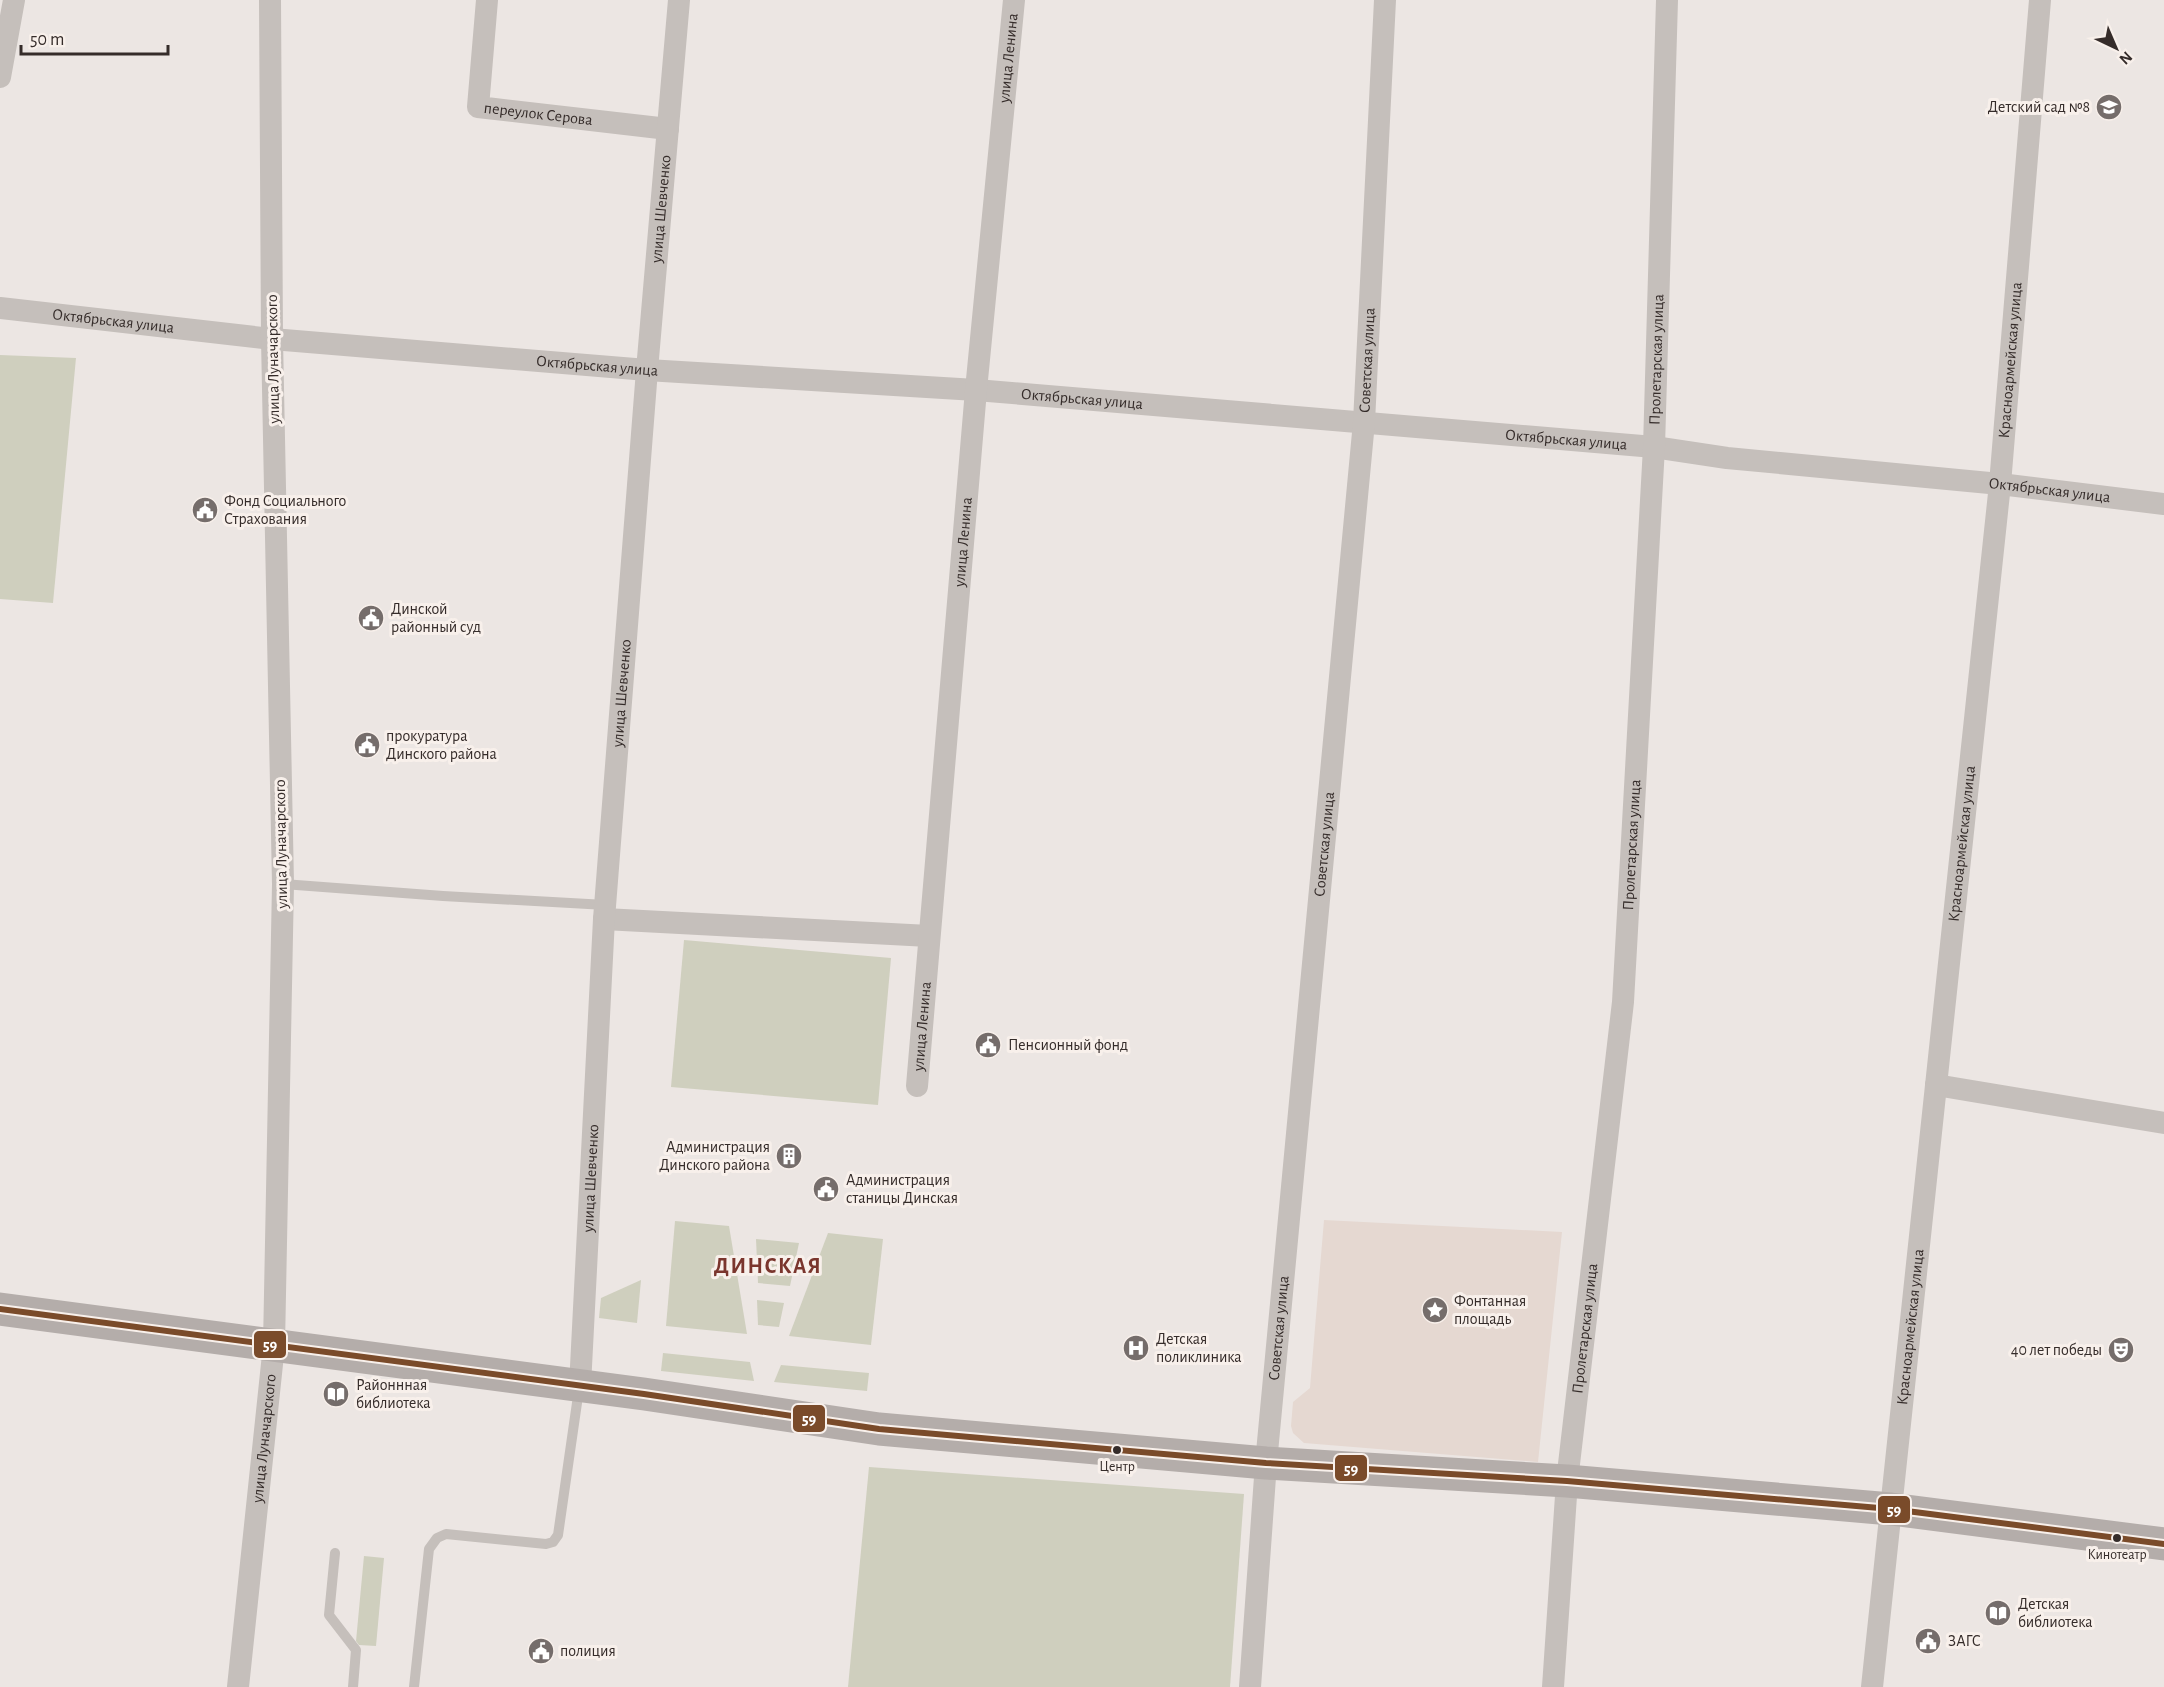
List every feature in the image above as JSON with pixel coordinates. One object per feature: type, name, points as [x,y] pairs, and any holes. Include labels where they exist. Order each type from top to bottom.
[{"type":"main road","points":[[0,1309],[644,1394],[879,1429],[1266,1463],[1567,1481],[1891,1509],[2164,1544]]},
{"type":"street","points":[[0,77],[15,0]]},
{"type":"street","name":"улица Луначарского","points":[[238,1687],[274,1345],[283,884],[272,339],[270,0]]},
{"type":"street","name":"переулок Серова","points":[[487,0],[478,107],[668,129]]},
{"type":"street","name":"улица Шевченко","points":[[580,1386],[605,912],[647,370],[679,0]]},
{"type":"street","name":"улица Ленина","points":[[917,1086],[976,390],[1014,0]]},
{"type":"street","name":"Советская улица","points":[[1250,1687],[1266,1463],[1364,422],[1385,0]]},
{"type":"street","name":"Пролетарская улица","points":[[1553,1687],[1567,1481],[1623,1002],[1654,447],[1667,0]]},
{"type":"street","name":"Красноармейская улица","points":[[1872,1687],[2000,484],[2040,0]]},
{"type":"street","name":"Октябрьская улица","points":[[0,308],[272,339],[647,370],[976,390],[1654,447],[1727,458],[2000,484],[2164,504]]},
{"type":"street","points":[[605,912],[929,936]]},
{"type":"street","points":[[1936,1085],[2164,1123]]},
{"type":"lane","points":[[283,884],[443,896],[605,912]]},
{"type":"lane","points":[[414,1687],[429,1549],[437,1538],[446,1534],[546,1544],[554,1542],[558,1535],[580,1386]]},
{"type":"lane","points":[[334,1553],[329,1615],[356,1650],[353,1687]]},
{"type":"green space","points":[[0,355],[76,358],[53,603],[0,599]]},
{"type":"green space","points":[[684,940],[891,958],[878,1105],[671,1087]]},
{"type":"green space","points":[[675,1221],[729,1226],[747,1334],[666,1326]]},
{"type":"green space","points":[[828,1233],[883,1239],[871,1345],[789,1336]]},
{"type":"green space","points":[[756,1239],[799,1243],[790,1286],[758,1283]]},
{"type":"green space","points":[[641,1280],[637,1323],[599,1318],[601,1298]]},
{"type":"green space","points":[[757,1300],[784,1303],[779,1327],[758,1325]]},
{"type":"green space","points":[[663,1353],[750,1362],[754,1381],[661,1371]]},
{"type":"green space","points":[[781,1365],[869,1373],[867,1391],[774,1382]]},
{"type":"green space","points":[[869,1467],[1244,1494],[1230,1687],[848,1687]]},
{"type":"green space","points":[[364,1556],[384,1558],[376,1646],[359,1645],[356,1641]]},
{"type":"shaded area","name":"Фонтанная площадь","points":[[1324,1220],[1562,1232],[1538,1462],[1304,1443],[1293,1433],[1291,1426],[1293,1402],[1310,1388]]},
{"type":"transit line","name":"59","points":[[0,1309],[644,1394],[879,1429],[1266,1463],[1567,1481],[1891,1509],[2164,1544]]},
{"type":"place","name":"Детский сад №8","points":[[2109,107]]},
{"type":"place","name":"Фонд Социального Страхования","points":[[205,510]]},
{"type":"place","name":"Динской районный суд","points":[[371,618]]},
{"type":"place","name":"прокуратура Динского района","points":[[367,745]]},
{"type":"place","name":"Пенсионный фонд","points":[[988,1045]]},
{"type":"place","name":"Администрация Динского района","points":[[789,1156]]},
{"type":"place","name":"Администрация станицы Динская","points":[[826,1189]]},
{"type":"place","name":"Фонтанная площадь","points":[[1435,1310]]},
{"type":"place","name":"Детская поликлиника","points":[[1136,1348]]},
{"type":"place","name":"40 лет победы","points":[[2121,1350]]},
{"type":"place","name":"Районнная библиотека","points":[[336,1394]]},
{"type":"place","name":"Центр","points":[[1117,1450]]},
{"type":"place","name":"Кинотеатр","points":[[2117,1538]]},
{"type":"place","name":"Детская библиотека","points":[[1998,1613]]},
{"type":"place","name":"ЗАГС","points":[[1928,1641]]},
{"type":"place","name":"полиция","points":[[541,1651]]},
{"type":"district","name":"ДИНСКАЯ","points":[[768,1266]]}]
